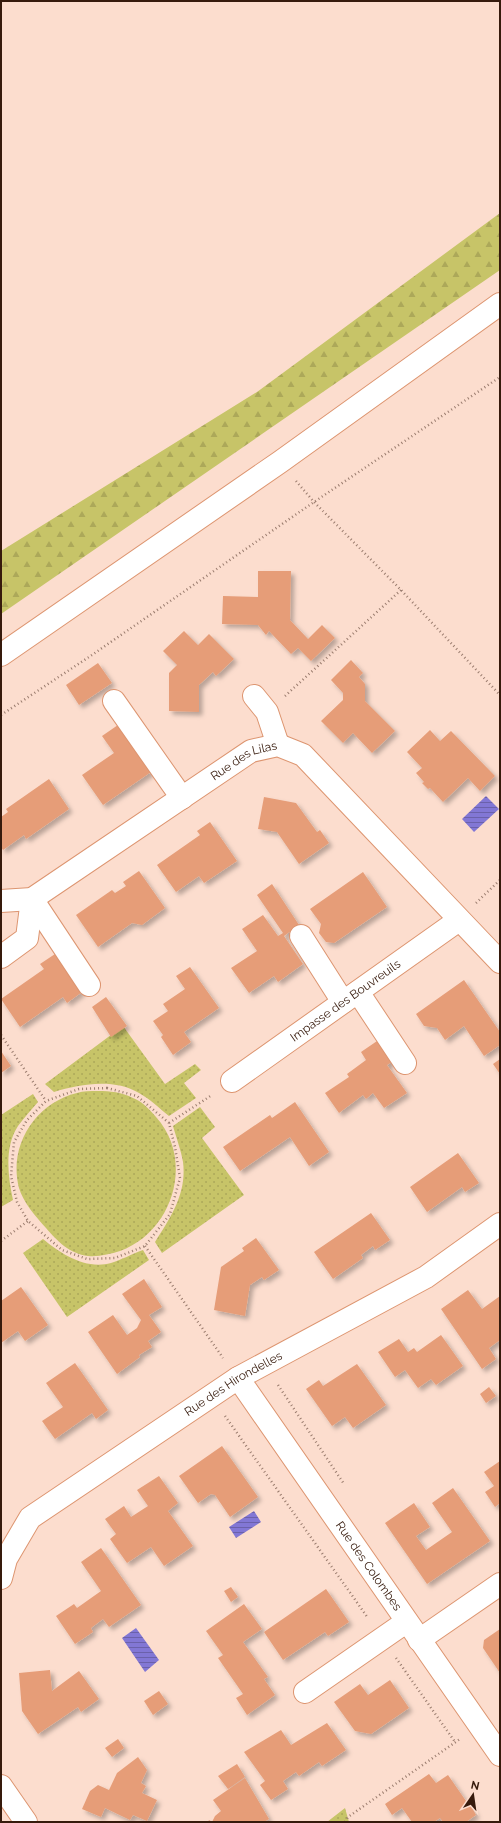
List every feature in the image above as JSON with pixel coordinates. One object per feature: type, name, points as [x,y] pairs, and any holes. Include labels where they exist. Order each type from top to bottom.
[{"type":"street","points":[[1,654],[280,462],[497,307]]},
{"type":"street","points":[[114,701],[182,798]]},
{"type":"street","points":[[261,704],[278,745]]},
{"type":"street","name":"Rue des Lilas","points":[[32,899],[251,751],[278,745],[303,755],[500,962]]},
{"type":"street","points":[[1,901],[32,899]]},
{"type":"street","points":[[1,957],[27,938],[32,899]]},
{"type":"street","points":[[32,899],[89,985]]},
{"type":"street","name":"Impasse des Bouvreuils","points":[[232,1081],[459,920]]},
{"type":"street","points":[[301,936],[406,1063]]},
{"type":"street","name":"Rue des Hirondelles","points":[[1,1578],[6,1559],[30,1518],[238,1378],[426,1277],[500,1224]]},
{"type":"street","name":"Rue des Colombes","points":[[238,1378],[406,1622],[500,1755]]},
{"type":"street","points":[[419,1640],[500,1584]]},
{"type":"street","points":[[305,1692],[406,1622]]},
{"type":"street","points":[[1,1786],[26,1822]]},
{"type":"path","points":[[1,715],[199,583],[314,502],[500,377]]},
{"type":"path","points":[[280,462],[314,502],[401,590],[500,695]]},
{"type":"path","points":[[261,704],[401,590]]},
{"type":"path","points":[[459,920],[500,880]]},
{"type":"path","points":[[1,1035],[46,1101]]},
{"type":"path","points":[[169,1123],[232,1081]]},
{"type":"path","points":[[107,1088],[137,1096],[169,1123],[180,1178],[170,1214],[145,1246],[115,1258],[87,1259],[62,1250],[28,1221],[17,1202],[11,1176],[14,1142],[27,1120],[46,1101],[79,1089],[107,1088]]},
{"type":"path","points":[[1,1241],[28,1221]]},
{"type":"path","points":[[145,1246],[238,1378]]},
{"type":"path","points":[[211,1396],[455,1742]]},
{"type":"path","points":[[345,1822],[348,1817],[479,1725]]},
{"type":"green space","points":[[500,213],[500,270],[1,614],[1,551],[257,392]]},
{"type":"green space","points":[[123,1026],[165,1084],[195,1064],[201,1070],[184,1083],[196,1098],[169,1116],[143,1095],[119,1085],[86,1085],[54,1092],[45,1084]]},
{"type":"green space","points":[[84,1091],[125,1094],[140,1101],[146,1106],[168,1134],[174,1153],[176,1173],[172,1193],[165,1212],[153,1228],[138,1242],[120,1251],[100,1256],[88,1256],[75,1253],[64,1246],[38,1219],[30,1209],[21,1193],[17,1172],[21,1142],[28,1128],[37,1116],[62,1098]]},
{"type":"green space","points":[[33,1094],[38,1102],[18,1126],[11,1143],[9,1153],[8,1162],[13,1200],[1,1207],[1,1115]]},
{"type":"green space","points":[[200,1107],[215,1127],[202,1138],[244,1195],[162,1253],[155,1242],[172,1214],[183,1184],[184,1173],[182,1157],[173,1126]]},
{"type":"green space","points":[[43,1239],[66,1255],[92,1264],[102,1265],[111,1263],[143,1250],[149,1260],[67,1317],[23,1253]]},
{"type":"green space","points":[[345,1808],[349,1822],[327,1822]]},
{"type":"shaded area","points":[[486,796],[499,809],[474,832],[462,819]]},
{"type":"shaded area","points":[[254,1511],[261,1522],[236,1538],[229,1527]]},
{"type":"shaded area","points":[[136,1628],[159,1660],[145,1672],[122,1638]]},
{"type":"building","points":[[258,571],[291,571],[290,620],[308,639],[322,625],[335,638],[311,661],[298,648],[291,654],[269,631],[266,635],[258,625],[222,624],[223,596],[258,597]]},
{"type":"building","points":[[184,631],[198,645],[209,634],[234,659],[216,676],[213,672],[199,685],[199,712],[169,711],[169,673],[177,665],[163,651]]},
{"type":"building","points":[[351,660],[363,673],[359,677],[365,684],[365,701],[395,731],[372,753],[353,733],[343,743],[321,721],[343,700],[343,693],[331,680]]},
{"type":"building","points":[[98,663],[112,683],[79,705],[66,685]]},
{"type":"building","points":[[118,725],[151,772],[103,805],[82,775],[114,753],[102,736]]},
{"type":"building","points":[[430,730],[440,741],[451,731],[495,776],[480,791],[468,778],[443,802],[430,788],[428,789],[422,783],[424,782],[416,773],[422,768],[407,752]]},
{"type":"building","points":[[49,779],[69,809],[26,839],[24,835],[3,850],[1,847],[1,817],[8,812],[6,809]]},
{"type":"building","points":[[264,797],[296,803],[317,832],[320,830],[329,843],[299,864],[277,832],[258,829]]},
{"type":"building","points":[[210,822],[237,861],[204,883],[199,876],[176,892],[157,865],[200,835],[197,831]]},
{"type":"building","points":[[139,871],[165,908],[142,925],[132,923],[98,947],[76,915],[112,890],[115,893],[126,886],[123,882]]},
{"type":"building","points":[[363,872],[387,907],[334,943],[326,942],[319,933],[321,924],[310,909]]},
{"type":"building","points":[[272,884],[299,925],[284,936],[303,964],[278,982],[274,976],[249,993],[231,968],[257,951],[242,929],[263,915],[278,936],[283,933],[257,895]]},
{"type":"building","points":[[55,954],[82,992],[67,1003],[63,997],[20,1027],[1,999],[44,969],[40,964]]},
{"type":"building","points":[[190,967],[219,1008],[184,1032],[191,1042],[173,1055],[161,1037],[163,1035],[153,1021],[168,1011],[163,1004],[185,989],[176,976]]},
{"type":"building","points":[[464,980],[500,1032],[500,1045],[484,1056],[464,1026],[445,1040],[437,1028],[424,1026],[416,1014]]},
{"type":"building","points":[[106,997],[127,1026],[111,1037],[92,1007]]},
{"type":"building","points":[[380,1039],[395,1060],[387,1065],[407,1093],[384,1108],[373,1093],[366,1099],[363,1095],[339,1113],[325,1093],[349,1077],[347,1074],[366,1060],[361,1052]]},
{"type":"building","points":[[1,1051],[11,1066],[1,1073]]},
{"type":"building","points":[[500,1059],[500,1074],[493,1064]]},
{"type":"building","points":[[295,1102],[329,1152],[309,1166],[290,1137],[240,1171],[223,1147],[270,1115],[272,1118]]},
{"type":"building","points":[[458,1153],[479,1183],[465,1192],[462,1187],[427,1212],[410,1187]]},
{"type":"building","points":[[371,1213],[390,1240],[375,1250],[373,1246],[361,1255],[363,1258],[333,1279],[314,1252]]},
{"type":"building","points":[[256,1238],[279,1270],[264,1280],[262,1277],[250,1285],[245,1316],[214,1310],[221,1267],[244,1251],[242,1248]]},
{"type":"building","points":[[144,1279],[162,1307],[149,1315],[161,1332],[148,1341],[152,1347],[139,1355],[140,1357],[117,1374],[88,1332],[113,1315],[127,1335],[137,1328],[141,1320],[122,1294]]},
{"type":"building","points":[[21,1287],[48,1325],[25,1341],[18,1331],[1,1343],[1,1301]]},
{"type":"building","points":[[468,1290],[482,1309],[500,1296],[500,1340],[489,1348],[496,1359],[482,1369],[441,1309]]},
{"type":"building","points":[[441,1335],[463,1366],[436,1385],[431,1379],[418,1388],[405,1370],[395,1377],[378,1352],[399,1339],[408,1352],[414,1348],[417,1352]]},
{"type":"building","points":[[75,1363],[108,1410],[96,1419],[92,1413],[55,1439],[42,1421],[63,1407],[46,1383]]},
{"type":"building","points":[[357,1364],[386,1405],[353,1428],[345,1417],[332,1426],[306,1389],[319,1380],[323,1386]]},
{"type":"building","points":[[489,1387],[496,1396],[486,1403],[480,1394]]},
{"type":"building","points":[[222,1446],[258,1497],[230,1517],[215,1495],[211,1494],[198,1503],[179,1476]]},
{"type":"building","points":[[500,1461],[500,1503],[495,1507],[485,1492],[494,1486],[484,1472]]},
{"type":"building","points":[[159,1476],[178,1503],[168,1511],[193,1546],[164,1566],[151,1547],[127,1563],[110,1539],[116,1534],[105,1519],[124,1506],[131,1517],[148,1506],[137,1490]]},
{"type":"building","points":[[453,1488],[490,1541],[427,1584],[385,1523],[414,1503],[430,1527],[416,1536],[426,1550],[452,1532],[432,1503]]},
{"type":"building","points":[[101,1548],[141,1605],[109,1627],[103,1619],[91,1628],[93,1632],[75,1644],[56,1616],[74,1604],[77,1608],[101,1591],[81,1562]]},
{"type":"building","points":[[231,1587],[238,1597],[231,1602],[224,1591]]},
{"type":"building","points":[[326,1589],[349,1622],[328,1636],[325,1632],[283,1660],[264,1632]]},
{"type":"building","points":[[244,1604],[262,1629],[243,1642],[268,1677],[264,1679],[275,1695],[247,1715],[236,1698],[243,1694],[218,1658],[223,1655],[206,1631]]},
{"type":"building","points":[[500,1629],[500,1673],[483,1648],[484,1640]]},
{"type":"building","points":[[50,1670],[52,1691],[79,1671],[99,1699],[81,1712],[78,1707],[38,1734],[22,1711],[19,1673]]},
{"type":"building","points":[[390,1680],[409,1708],[371,1734],[355,1731],[334,1702],[360,1684],[368,1695]]},
{"type":"building","points":[[159,1691],[168,1704],[153,1715],[144,1701]]},
{"type":"building","points":[[327,1723],[346,1750],[322,1766],[319,1762],[299,1776],[296,1772],[283,1781],[288,1789],[271,1800],[260,1785],[265,1781],[244,1752],[281,1730],[291,1745]]},
{"type":"building","points":[[118,1739],[124,1748],[112,1757],[105,1748]]},
{"type":"building","points":[[138,1757],[147,1770],[141,1783],[146,1786],[142,1793],[157,1800],[147,1821],[133,1815],[130,1820],[105,1808],[101,1817],[82,1809],[90,1791],[98,1785],[109,1790],[117,1773]]},
{"type":"building","points":[[237,1764],[245,1777],[228,1789],[218,1776]]},
{"type":"building","points":[[429,1774],[436,1783],[448,1775],[466,1801],[468,1800],[476,1815],[466,1822],[443,1822],[440,1818],[434,1822],[412,1822],[402,1808],[392,1815],[385,1804]]},
{"type":"building","points":[[245,1778],[269,1819],[264,1822],[212,1822],[215,1816],[221,1811],[213,1800]]}]
